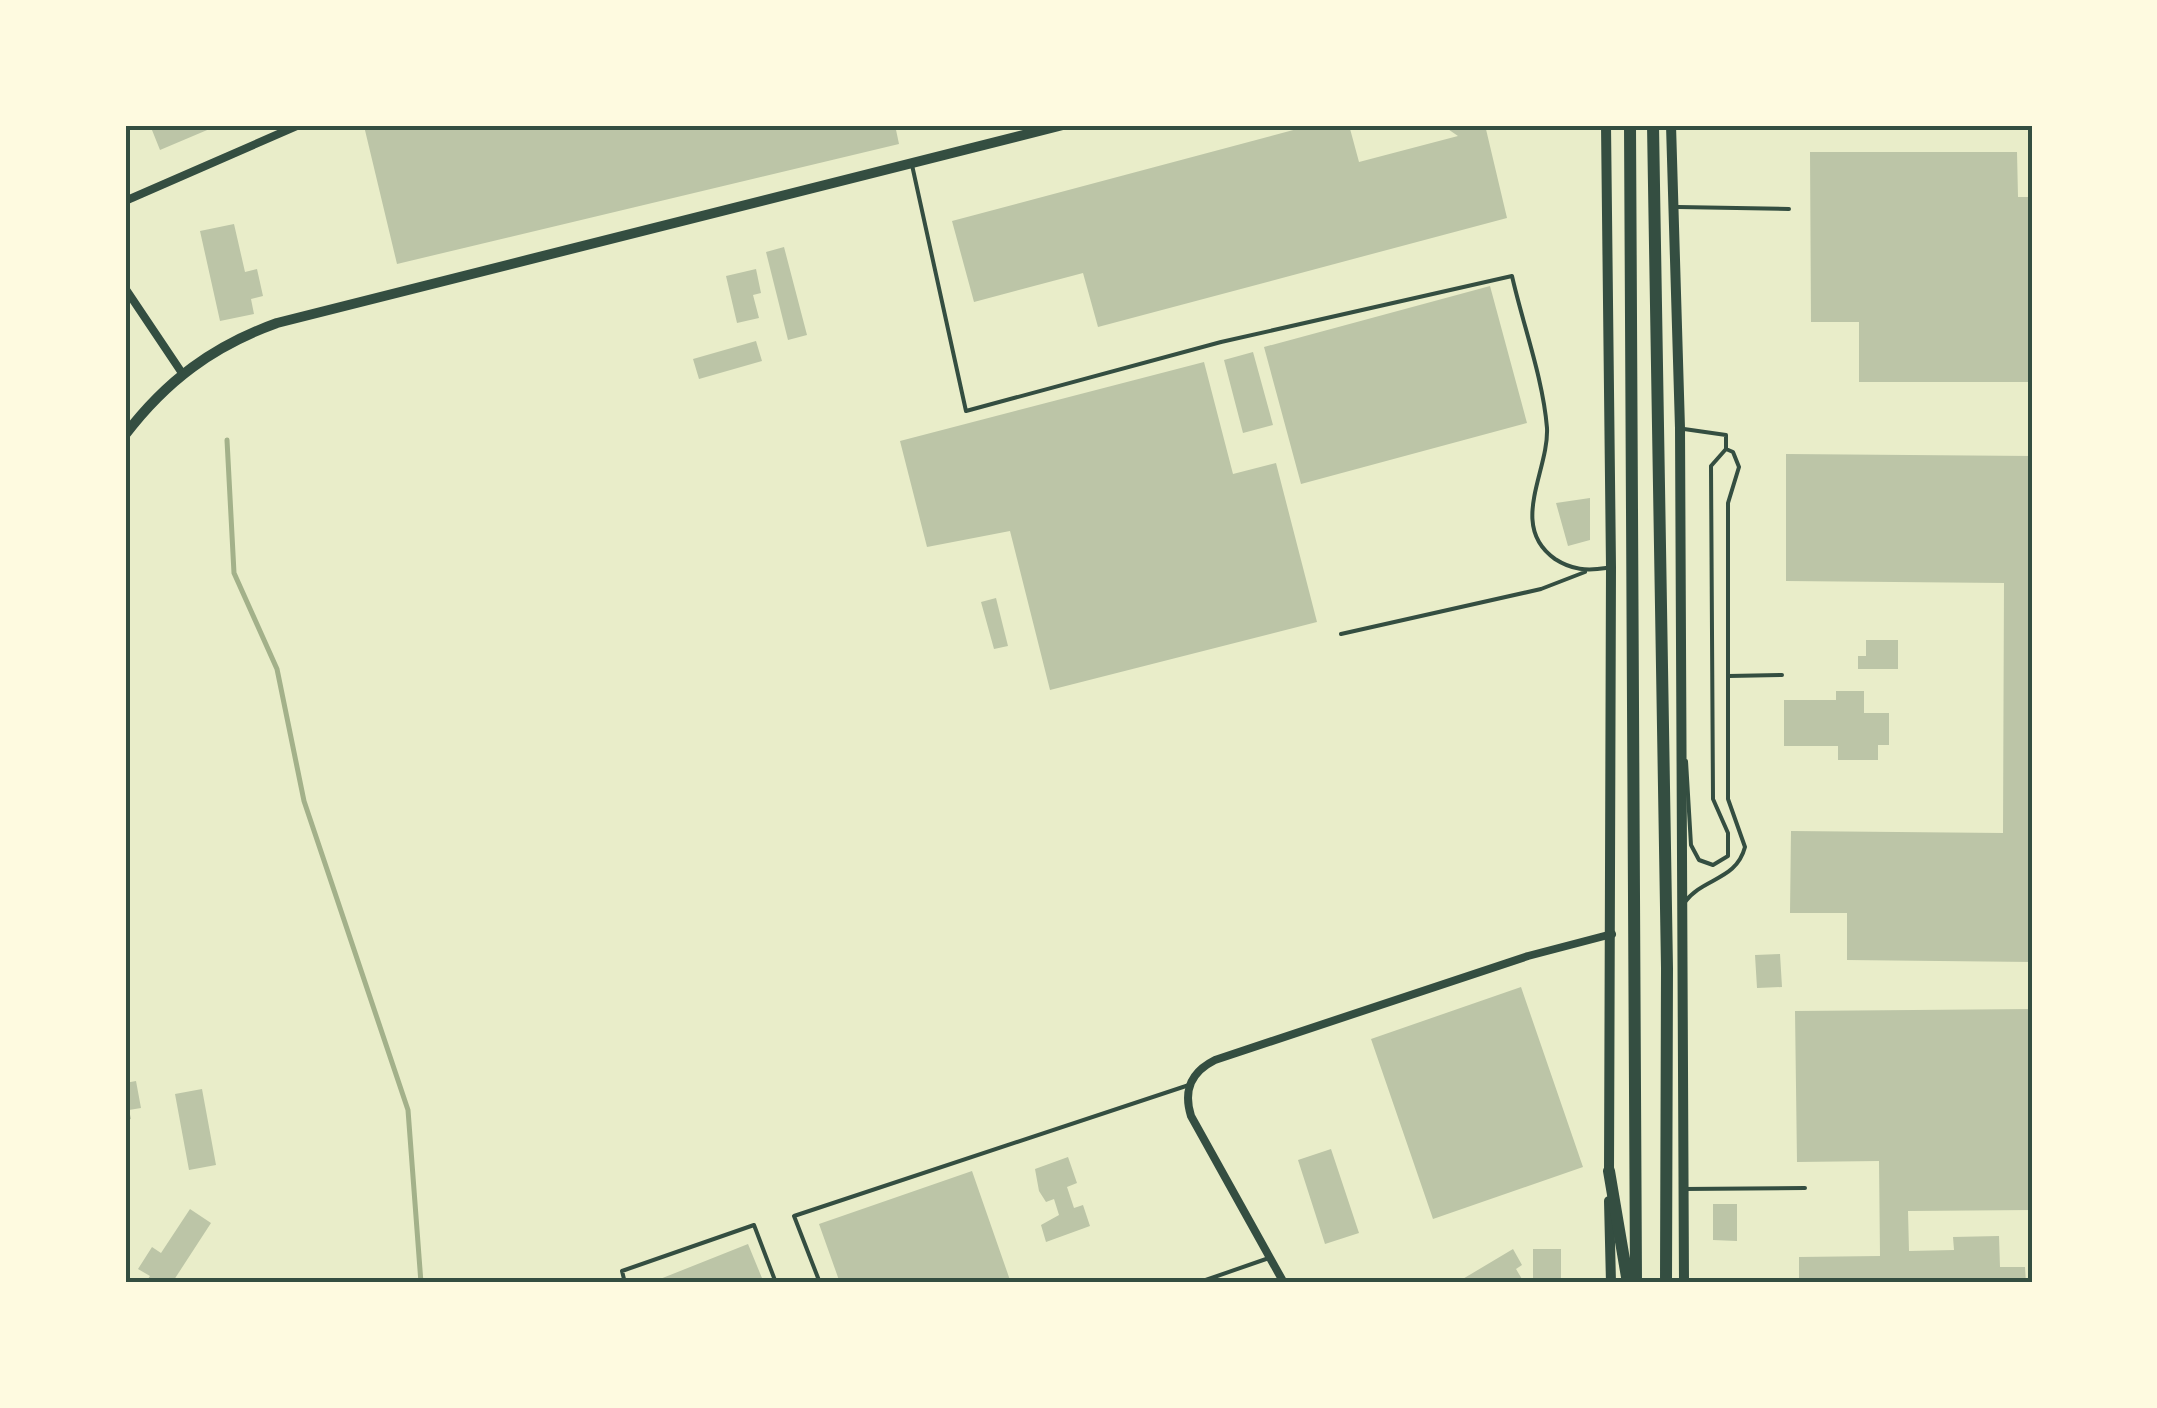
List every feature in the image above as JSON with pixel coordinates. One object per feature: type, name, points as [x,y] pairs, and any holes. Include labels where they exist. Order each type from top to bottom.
[{"type":"highway","points":[[1630,125],[1636,1283]]},
{"type":"highway","points":[[1653,125],[1668,968],[1666,1283]]},
{"type":"highway","points":[[1609,1171],[1628,1283]]},
{"type":"street","points":[[125,201],[299,125]]},
{"type":"street","points":[[125,435],[182,374],[226,344],[277,323],[1063,125]]},
{"type":"street","points":[[1606,125],[1611,567],[1611,1283]]},
{"type":"street","points":[[1671,125],[1680,428],[1684,1283]]},
{"type":"street","points":[[125,288],[182,374]]},
{"type":"street","points":[[1279,1281],[1192,1116],[1189,1085],[1200,1070],[1215,1060],[1528,956],[1612,934]]},
{"type":"lane","points":[[912,163],[966,411],[1222,342],[1512,276],[1546,428],[1536,478],[1535,533],[1556,560],[1585,572]]},
{"type":"lane","points":[[1673,207],[1789,209]]},
{"type":"lane","points":[[1680,428],[1726,436],[1726,449],[1711,466],[1713,799],[1731,844],[1728,856],[1714,865],[1700,860],[1691,845],[1688,768],[1681,738]]},
{"type":"lane","points":[[1682,907],[1691,894],[1734,870],[1745,847],[1728,798],[1728,503],[1739,467],[1733,452],[1726,449]]},
{"type":"lane","points":[[1341,634],[1540,589],[1611,567]]},
{"type":"lane","points":[[1729,676],[1782,675]]},
{"type":"lane","points":[[820,1283],[794,1216],[1189,1085]]},
{"type":"lane","points":[[1684,1189],[1804,1188]]},
{"type":"lane","points":[[626,1283],[622,1271],[754,1226],[776,1283]]},
{"type":"lane","points":[[1197,1283],[1270,1258]]},
{"type":"building","points":[[150,125],[219,125],[160,150]]},
{"type":"building","points":[[895,125],[899,144],[397,264],[364,126]]},
{"type":"building","points":[[1312,125],[1349,125],[1359,162],[1458,136],[1442,125],[1485,125],[1507,218],[1098,327],[1083,273],[974,302],[952,221]]},
{"type":"building","points":[[1810,152],[2017,152],[2018,197],[2032,197],[2032,382],[1859,382],[1859,322],[1811,322]]},
{"type":"building","points":[[234,224],[245,272],[257,269],[263,296],[251,299],[254,314],[220,321],[200,231]]},
{"type":"building","points":[[784,247],[807,335],[788,340],[766,252]]},
{"type":"building","points":[[756,269],[761,293],[753,295],[759,318],[737,323],[726,276]]},
{"type":"building","points":[[1490,286],[1527,423],[1301,484],[1264,347]]},
{"type":"building","points":[[756,341],[762,361],[699,379],[693,359]]},
{"type":"building","points":[[1253,352],[1273,425],[1243,433],[1224,360]]},
{"type":"building","points":[[1204,362],[1233,474],[1276,463],[1317,622],[1050,690],[1010,531],[927,547],[900,441]]},
{"type":"building","points":[[1786,454],[2032,456],[2032,962],[1847,960],[1847,913],[1790,913],[1791,831],[2003,833],[2004,583],[1786,581]]},
{"type":"building","points":[[1590,498],[1590,540],[1568,546],[1556,503]]},
{"type":"building","points":[[996,598],[1008,646],[994,649],[981,602]]},
{"type":"building","points":[[1866,640],[1898,640],[1898,669],[1858,669],[1858,656],[1866,656]]},
{"type":"building","points":[[1836,691],[1864,691],[1864,713],[1889,713],[1889,745],[1878,745],[1878,760],[1838,760],[1838,746],[1784,746],[1784,700],[1836,700]]},
{"type":"building","points":[[1780,954],[1782,987],[1757,988],[1755,955]]},
{"type":"building","points":[[1521,987],[1583,1167],[1433,1219],[1371,1039]]},
{"type":"building","points":[[2032,1009],[2032,1210],[1908,1211],[1909,1251],[1954,1250],[1953,1237],[1999,1236],[2000,1267],[2025,1267],[2026,1283],[1799,1283],[1799,1257],[1880,1256],[1879,1161],[1797,1162],[1795,1011]]},
{"type":"building","points":[[136,1081],[141,1108],[129,1110],[131,1119],[125,1120],[125,1083]]},
{"type":"building","points":[[202,1089],[216,1165],[189,1170],[175,1094]]},
{"type":"building","points":[[1331,1149],[1359,1233],[1325,1244],[1298,1160]]},
{"type":"building","points":[[1068,1157],[1077,1183],[1067,1187],[1074,1208],[1083,1205],[1090,1226],[1046,1242],[1041,1225],[1059,1215],[1054,1199],[1046,1202],[1039,1191],[1035,1169]]},
{"type":"building","points":[[972,1171],[1011,1283],[840,1283],[819,1224]]},
{"type":"building","points":[[1713,1204],[1737,1204],[1737,1241],[1713,1240]]},
{"type":"building","points":[[190,1209],[211,1223],[172,1283],[145,1283],[150,1276],[138,1269],[152,1247],[161,1253]]},
{"type":"building","points":[[748,1244],[764,1283],[650,1283]]},
{"type":"building","points":[[1513,1249],[1522,1265],[1516,1269],[1522,1279],[1514,1283],[1456,1283]]},
{"type":"building","points":[[1533,1249],[1561,1249],[1561,1283],[1533,1283]]},
{"type":"waterway","points":[[227,440],[234,573],[277,669],[304,801],[408,1110],[421,1283]]}]
